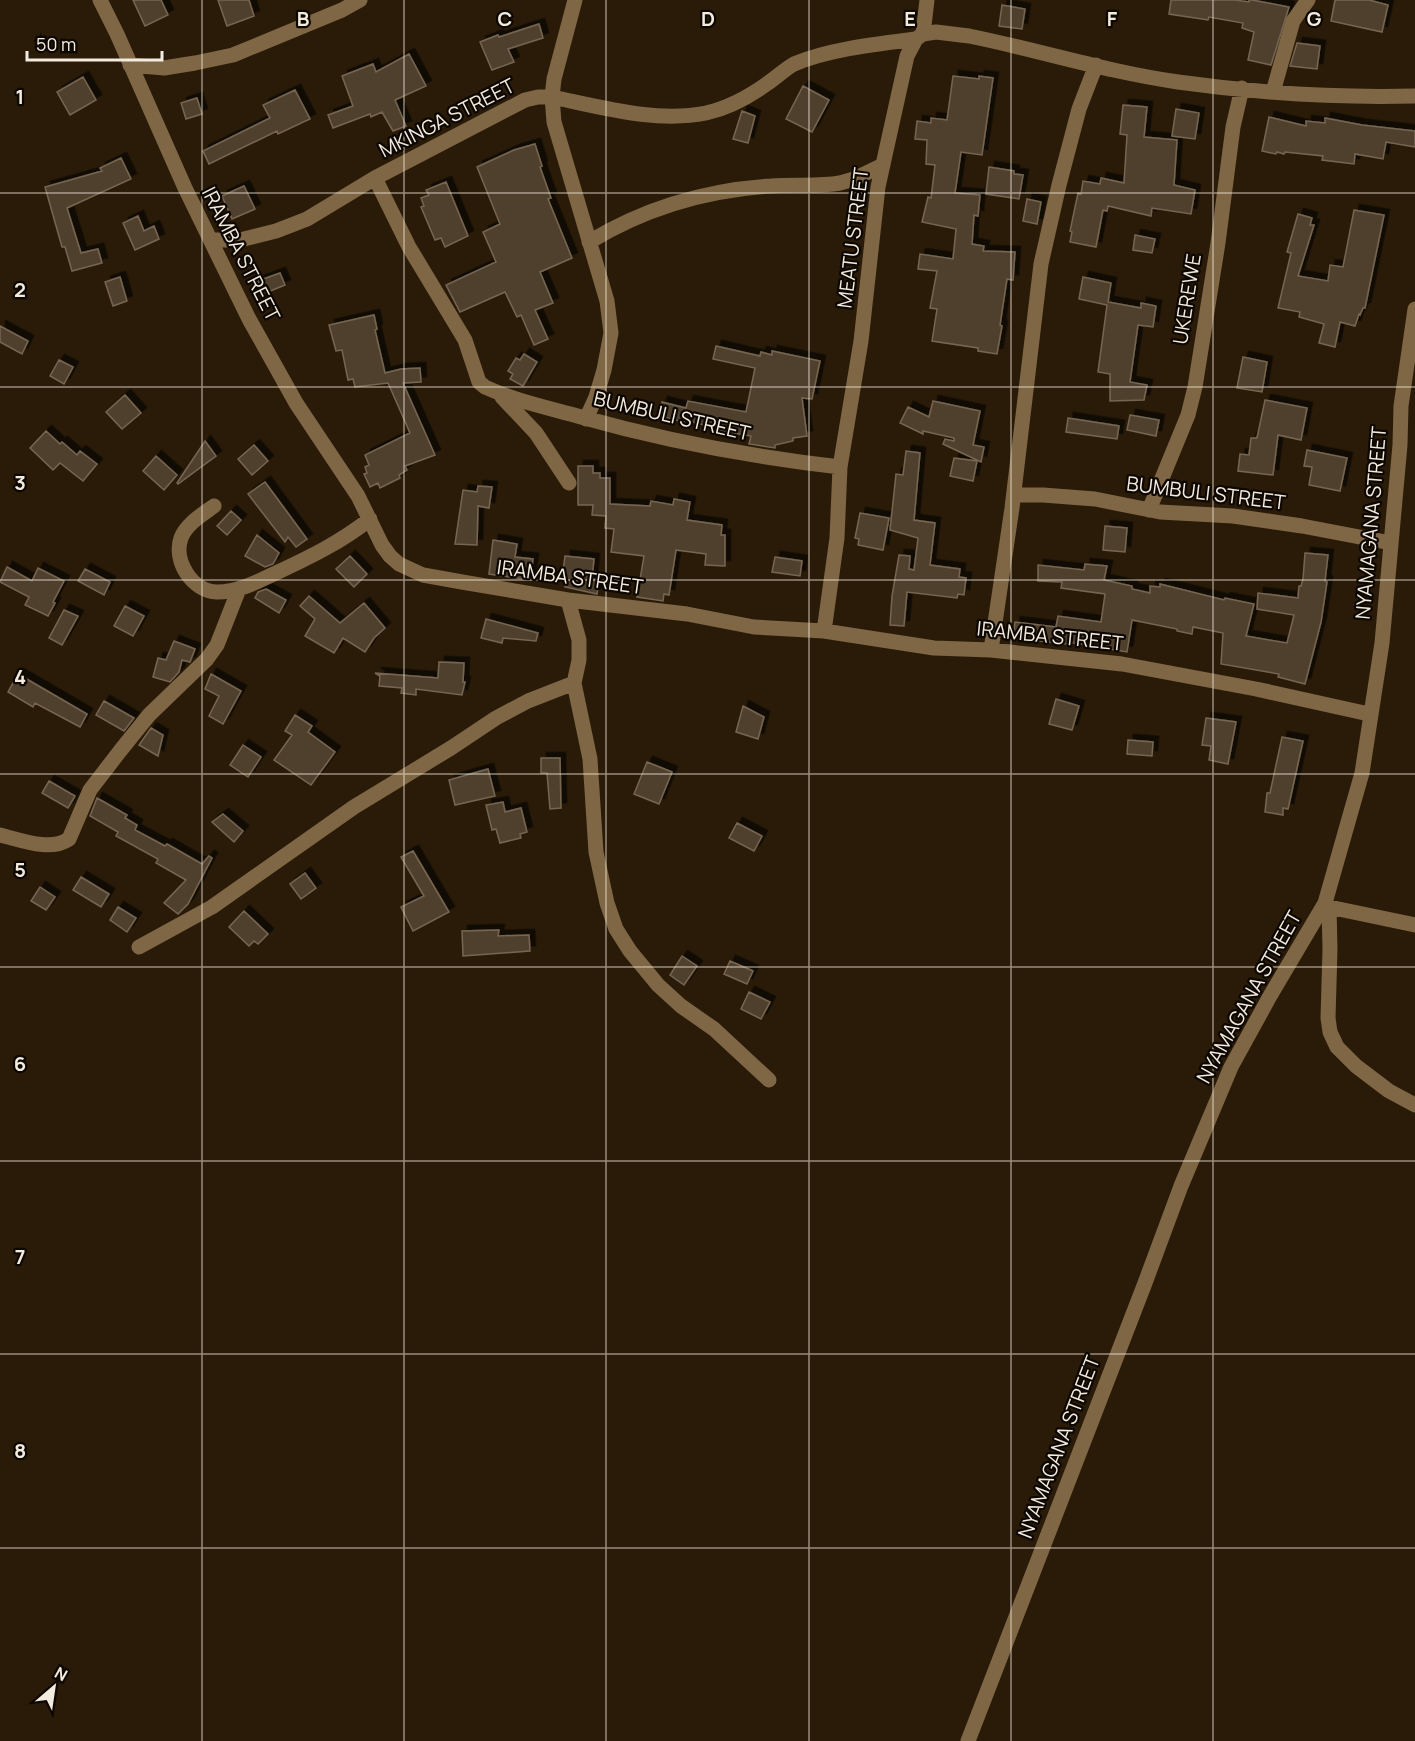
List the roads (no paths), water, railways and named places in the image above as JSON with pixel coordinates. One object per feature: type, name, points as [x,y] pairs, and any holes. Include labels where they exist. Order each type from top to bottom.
[{"type":"street","name":"IRAMBA STREET","points":[[100,0],[185,188],[249,319],[291,394],[346,477],[390,556],[409,569],[423,575],[568,600],[687,614],[754,627],[824,631],[934,648],[991,650],[1122,664],[1256,688],[1369,714]]},
{"type":"street","points":[[130,65],[164,68],[232,55],[342,10],[360,0]]},
{"type":"street","points":[[575,0],[554,79],[552,97],[554,122],[607,301],[611,333],[604,370],[596,397],[586,419]]},
{"type":"street","name":"MEATU STREET","points":[[824,631],[837,538],[840,467],[861,341],[869,257],[883,165],[906,56],[919,36],[927,0]]},
{"type":"street","points":[[1273,92],[1293,21],[1308,0]]},
{"type":"street","points":[[919,36],[936,32],[969,36],[1178,82],[1273,92],[1356,97],[1415,96]]},
{"type":"street","name":"MKINGA STREET","points":[[211,240],[240,240],[276,231],[307,219],[375,178],[517,104],[538,97],[552,97],[635,113],[686,116],[709,112],[738,102],[769,83],[791,65],[811,58],[919,36]]},
{"type":"street","points":[[991,650],[1014,495],[1041,264],[1079,109],[1096,65]]},
{"type":"street","name":"UKEREWE","points":[[1149,510],[1188,415],[1218,243],[1233,127],[1242,88]]},
{"type":"street","points":[[589,242],[616,225],[687,199],[741,188],[840,183],[883,165]]},
{"type":"street","name":"BUMBULI STREET","points":[[375,178],[409,246],[465,340],[479,382],[497,393],[514,408],[536,434],[569,483]]},
{"type":"street","name":"NYAMAGANA STREET","points":[[968,1741],[1145,1283],[1180,1186],[1231,1067],[1270,996],[1327,905],[1362,773],[1369,714],[1382,642],[1400,445],[1401,406],[1415,309]]},
{"type":"street","name":"BUMBULI STREET","points":[[497,393],[653,436],[768,459],[840,467]]},
{"type":"street","name":"BUMBULI STREET","points":[[1014,495],[1095,499],[1149,510],[1245,518],[1391,543]]},
{"type":"street","points":[[214,506],[189,527],[181,538],[180,553],[191,581],[201,588],[216,592],[239,589],[319,553],[354,532],[370,519]]},
{"type":"street","points":[[0,835],[51,846],[69,839],[90,790],[120,751],[149,715],[207,660],[217,645],[239,589]]},
{"type":"street","points":[[568,600],[579,640],[579,660],[574,683],[590,759],[596,852],[607,903],[616,928],[630,951],[658,985],[681,1006],[714,1029],[769,1080]]},
{"type":"street","points":[[139,947],[212,907],[354,807],[496,718],[528,701],[574,683]]},
{"type":"street","points":[[1415,925],[1327,905],[1330,949],[1328,1018],[1330,1032],[1337,1047],[1356,1066],[1389,1091],[1415,1105]]}]
